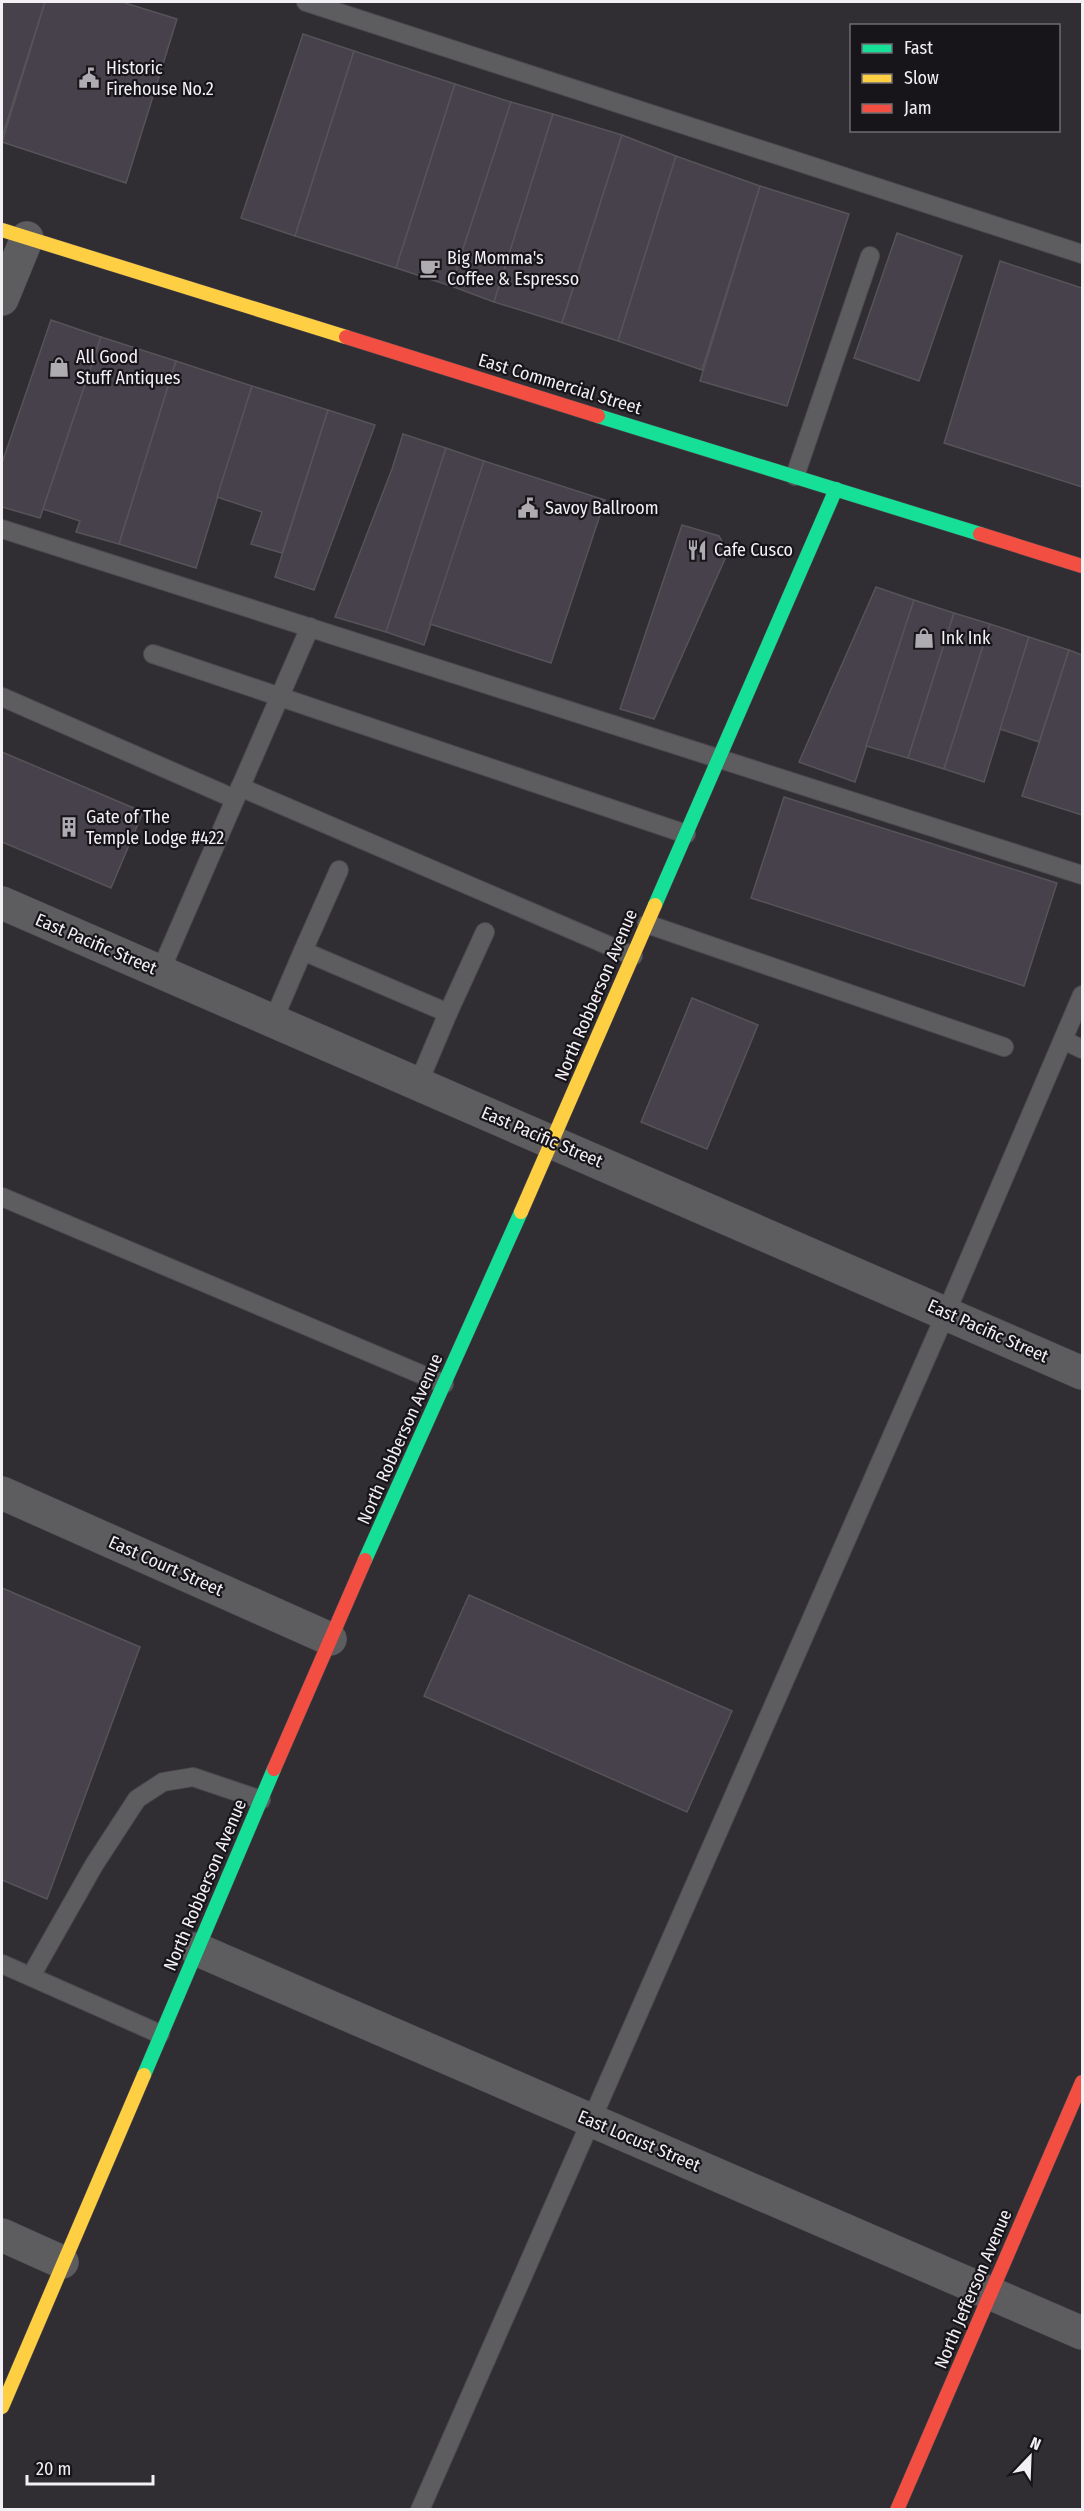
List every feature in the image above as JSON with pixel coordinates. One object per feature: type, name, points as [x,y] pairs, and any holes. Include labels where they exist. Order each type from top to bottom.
[{"type":"street","points":[[2,298],[14,234]]},
{"type":"street","name":"East Commercial Street","points":[[14,234],[1083,566]]},
{"type":"street","name":"North Robberson Avenue","points":[[2,2407],[330,1639],[553,1141],[836,489]]},
{"type":"street","name":"East Pacific Street","points":[[2,903],[1083,1372]]},
{"type":"street","name":"East Court Street","points":[[2,1493],[330,1639]]},
{"type":"street","name":"East Locust Street","points":[[196,1949],[1083,2333]]},
{"type":"street","name":"North Jefferson Avenue","points":[[897,2510],[1083,2082]]},
{"type":"street","points":[[2,2235],[62,2262]]},
{"type":"lane","points":[[306,2],[1083,254]]},
{"type":"lane","points":[[795,476],[870,256]]},
{"type":"lane","points":[[2,529],[1083,875]]},
{"type":"lane","points":[[160,972],[310,627]]},
{"type":"lane","points":[[153,654],[686,834]]},
{"type":"lane","points":[[2,697],[633,956]]},
{"type":"lane","points":[[273,1021],[339,870]]},
{"type":"lane","points":[[647,924],[1004,1047]]},
{"type":"lane","points":[[418,1084],[485,932]]},
{"type":"lane","points":[[303,951],[448,1013]]},
{"type":"lane","points":[[420,2510],[946,1313],[1083,995]]},
{"type":"lane","points":[[1063,1040],[1083,1049]]},
{"type":"lane","points":[[2,1197],[444,1384]]},
{"type":"lane","points":[[31,1976],[94,1865],[137,1799],[163,1782],[193,1777],[261,1800]]},
{"type":"lane","points":[[2,1964],[160,2034]]},
{"type":"building","points":[[2,2],[45,2],[2,137]]},
{"type":"building","name":"Historic Firehouse No.2","points":[[45,2],[122,2],[177,19],[126,183],[2,142]]},
{"type":"building","points":[[303,34],[354,51],[295,236],[241,218]]},
{"type":"building","points":[[354,51],[455,84],[396,268],[295,236]]},
{"type":"building","points":[[455,84],[511,102],[451,286],[396,268]]},
{"type":"building","points":[[511,102],[553,114],[494,302],[451,286]]},
{"type":"building","points":[[553,114],[622,135],[562,323],[494,302]]},
{"type":"building","points":[[622,135],[676,156],[618,341],[562,323]]},
{"type":"building","points":[[676,156],[760,186],[702,370],[618,341]]},
{"type":"building","points":[[760,186],[849,214],[787,406],[700,381]]},
{"type":"building","points":[[897,233],[962,256],[919,381],[854,358]]},
{"type":"building","points":[[1000,261],[1082,288],[1082,487],[944,443]]},
{"type":"building","points":[[51,320],[101,337],[40,518],[2,507],[2,463]]},
{"type":"building","points":[[101,337],[176,361],[119,544],[76,532],[80,521],[43,509]]},
{"type":"building","points":[[176,361],[252,386],[196,568],[119,544]]},
{"type":"building","points":[[252,386],[328,410],[282,553],[251,544],[262,512],[217,497]]},
{"type":"building","points":[[328,410],[375,425],[314,590],[275,577]]},
{"type":"building","points":[[403,434],[446,448],[386,632],[335,617],[392,469]]},
{"type":"building","points":[[446,448],[484,461],[424,645],[386,632]]},
{"type":"building","points":[[484,461],[605,500],[551,663],[430,624]]},
{"type":"building","points":[[682,525],[719,536],[728,552],[654,719],[620,709]]},
{"type":"building","points":[[876,587],[914,600],[855,782],[799,762]]},
{"type":"building","points":[[914,600],[954,613],[908,758],[866,746]]},
{"type":"building","points":[[954,613],[990,624],[944,769],[908,758]]},
{"type":"building","points":[[990,624],[1029,637],[984,782],[944,769]]},
{"type":"building","points":[[1029,637],[1069,650],[1039,742],[1000,729]]},
{"type":"building","points":[[1069,650],[1082,655],[1082,815],[1022,796]]},
{"type":"building","name":"Gate of The Temple Lodge #422","points":[[2,752],[143,812],[111,888],[2,842]]},
{"type":"building","points":[[784,797],[1057,883],[1024,986],[751,898]]},
{"type":"building","points":[[692,998],[758,1025],[707,1149],[641,1122]]},
{"type":"building","points":[[2,1588],[140,1647],[47,1899],[2,1880]]},
{"type":"building","points":[[469,1595],[732,1711],[687,1812],[424,1696]]},
{"type":"traffic: fast","points":[[598,416],[980,534]]},
{"type":"traffic: fast","points":[[655,905],[836,489]]},
{"type":"traffic: fast","points":[[365,1560],[521,1212]]},
{"type":"traffic: fast","points":[[144,2075],[274,1769]]},
{"type":"traffic: slow","points":[[2,230],[346,337]]},
{"type":"traffic: slow","points":[[521,1212],[655,905]]},
{"type":"traffic: slow","points":[[2,2407],[144,2075]]},
{"type":"traffic: jam","points":[[346,337],[598,416]]},
{"type":"traffic: jam","points":[[980,534],[1082,566]]},
{"type":"traffic: jam","points":[[274,1769],[365,1560]]},
{"type":"traffic: jam","points":[[897,2510],[1082,2082]]},
{"type":"place","name":"Historic Firehouse No.2","points":[[89,78]]},
{"type":"place","name":"Big Momma's Coffee & Espresso","points":[[430,268]]},
{"type":"place","name":"All Good Stuff Antiques","points":[[59,367]]},
{"type":"place","name":"Savoy Ballroom","points":[[528,508]]},
{"type":"place","name":"Cafe Cusco","points":[[697,550]]},
{"type":"place","name":"Ink Ink","points":[[924,638]]},
{"type":"place","name":"Gate of The Temple Lodge #422","points":[[69,827]]}]
